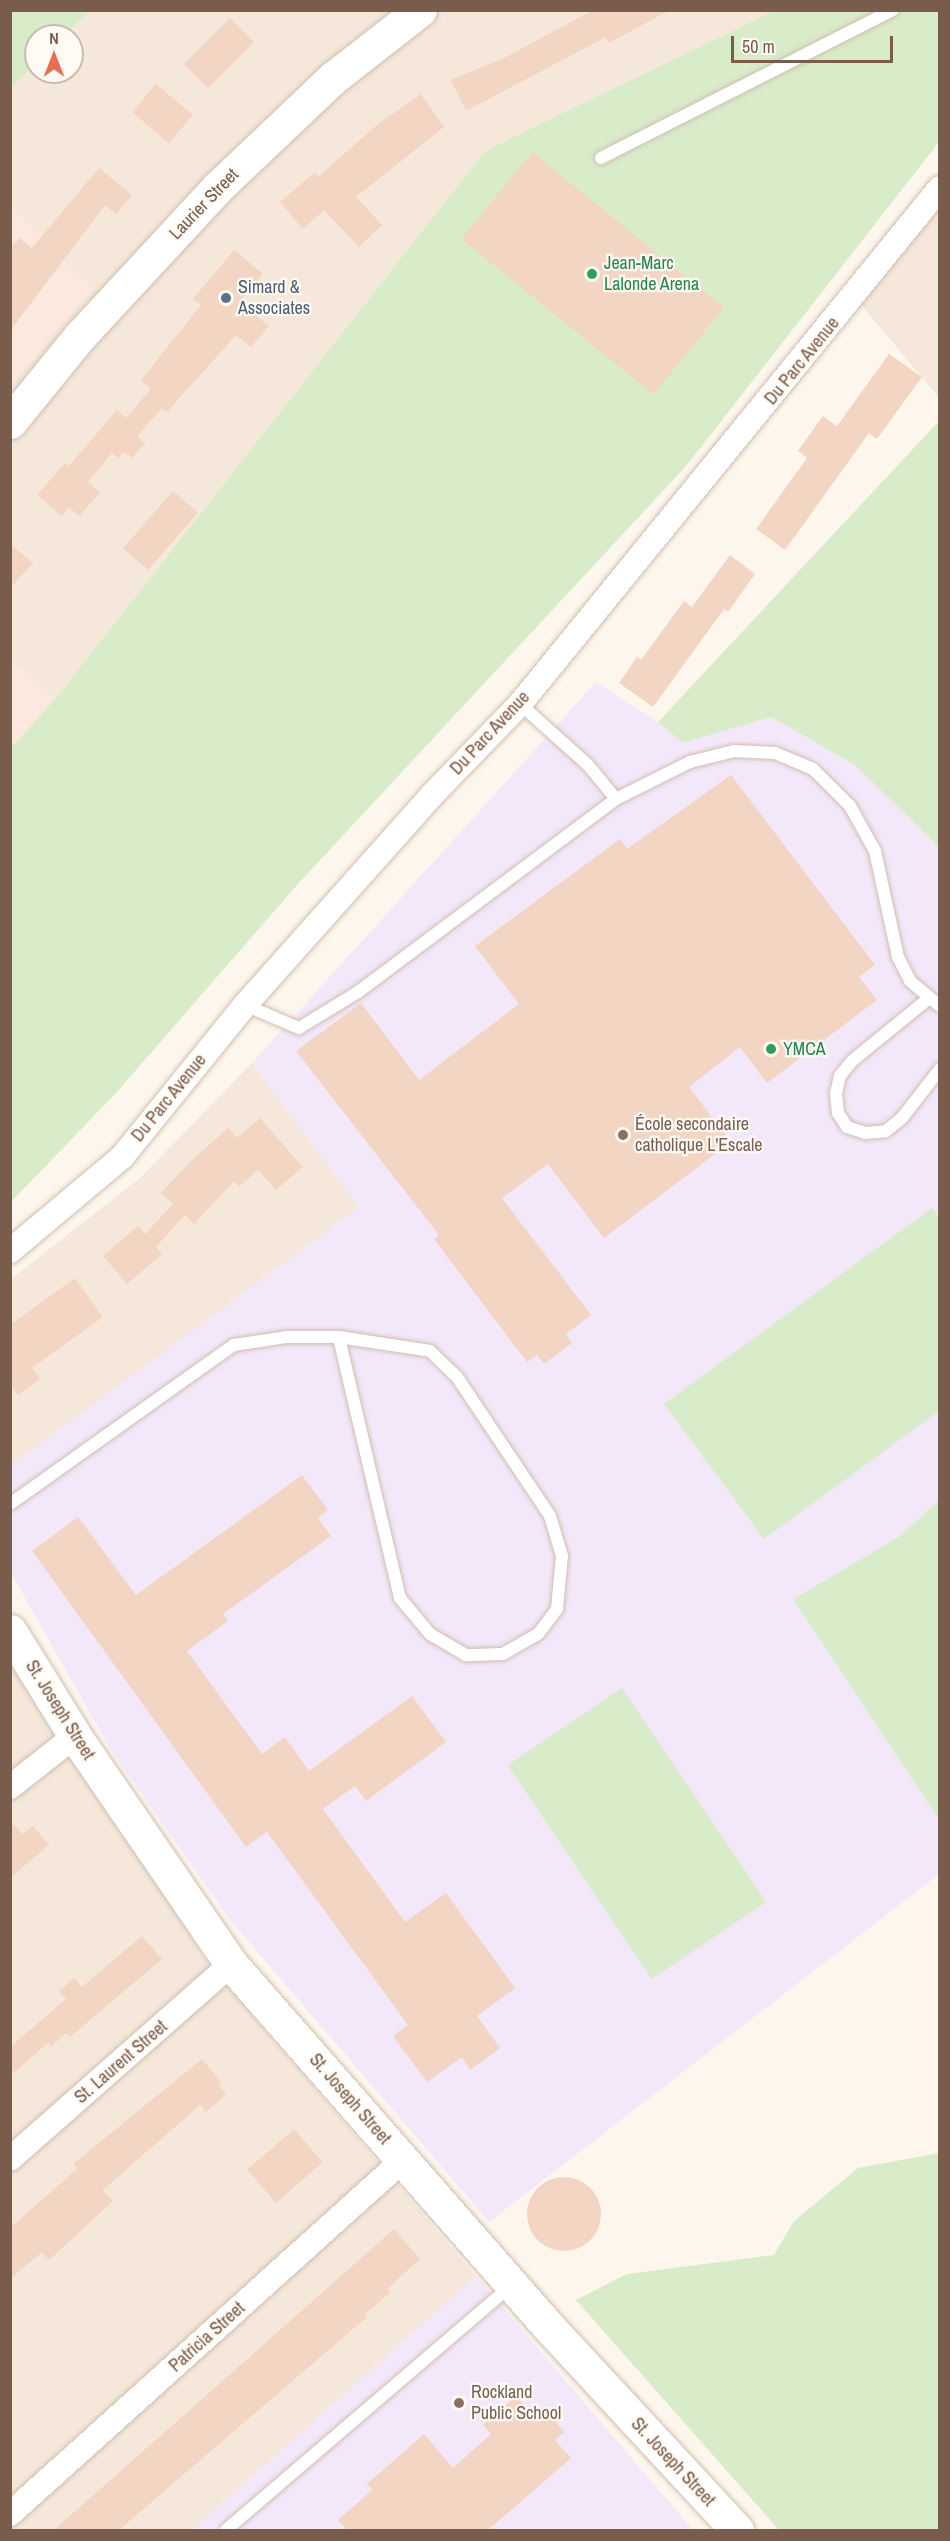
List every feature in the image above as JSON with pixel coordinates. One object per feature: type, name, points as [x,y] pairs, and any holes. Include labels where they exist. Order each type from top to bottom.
[{"type":"street","name":"Laurier Street","points":[[10,422],[80,336],[217,188],[333,78],[420,10]]},
{"type":"street","name":"Du Parc Avenue","points":[[10,1251],[122,1157],[245,1005],[431,796],[520,704],[939,188]]},
{"type":"street","name":"St. Joseph Street","points":[[10,1631],[75,1736],[231,1964],[512,2284],[737,2530]]},
{"type":"street","points":[[10,1787],[75,1736]]},
{"type":"street","name":"St. Laurent Street","points":[[10,2159],[231,1964]]},
{"type":"street","name":"Patricia Street","points":[[10,2514],[403,2160]]},
{"type":"lane","points":[[601,158],[893,10]]},
{"type":"lane","points":[[520,704],[588,765],[616,799]]},
{"type":"lane","points":[[245,1005],[299,1028],[358,992],[616,799],[690,762],[734,751],[775,753],[813,769],[850,806],[874,851],[898,957],[910,981],[934,1003],[852,1061],[840,1076],[836,1094],[838,1113],[847,1126],[865,1133],[886,1131],[902,1118],[939,1069]]},
{"type":"lane","points":[[10,1504],[234,1345],[287,1337],[339,1337],[430,1351],[457,1377],[544,1506],[562,1556],[557,1609],[538,1634],[503,1654],[466,1655],[430,1634],[400,1598],[339,1337]]},
{"type":"lane","points":[[226,2530],[512,2284]]},
{"type":"shaded area","points":[[90,11],[773,11],[485,151],[56,698],[11,662],[11,384],[92,288],[11,206],[10,88],[24,75],[24,84],[84,84],[84,24],[76,24]]},
{"type":"shaded area","points":[[939,188],[939,398],[854,296]]},
{"type":"shaded area","points":[[11,206],[92,288],[11,384]]},
{"type":"shaded area","points":[[10,662],[56,698],[11,748],[10,748]]},
{"type":"shaded area","points":[[596,682],[658,722],[683,743],[771,717],[855,765],[939,847],[939,1500],[899,1537],[793,1599],[939,1819],[939,1874],[489,2222],[231,1921],[111,1750],[11,1573],[10,1466],[359,1207],[252,1063]]},
{"type":"shaded area","points":[[252,1063],[359,1207],[11,1466],[11,1279],[140,1178]]},
{"type":"shaded area","points":[[10,1647],[208,1964],[476,2276],[192,2530],[11,2530]]},
{"type":"shaded area","name":"Rockland Public School","points":[[476,2276],[693,2530],[192,2530]]},
{"type":"green space","points":[[12,10],[90,11],[76,24],[24,24],[24,75],[11,88]]},
{"type":"green space","points":[[773,11],[939,11],[939,142],[687,465],[297,885],[116,1093],[11,1202],[11,748],[56,698],[485,151]]},
{"type":"green space","points":[[939,421],[940,847],[855,765],[771,717],[683,743],[658,722]]},
{"type":"green space","points":[[932,1208],[940,1219],[939,1411],[764,1539],[664,1404]]},
{"type":"green space","points":[[939,1500],[939,1819],[793,1599],[899,1537]]},
{"type":"green space","points":[[622,1688],[766,1902],[652,1979],[508,1765]]},
{"type":"green space","points":[[939,2153],[939,2530],[779,2530],[576,2300],[627,2274],[774,2255],[794,2221],[858,2168]]},
{"type":"building","points":[[593,10],[670,10],[609,43],[606,37],[466,111],[451,80],[508,56]]},
{"type":"building","points":[[230,18],[254,42],[208,88],[184,64]]},
{"type":"building","points":[[156,84],[193,115],[169,143],[132,112]]},
{"type":"building","points":[[421,94],[444,127],[356,197],[382,225],[359,247],[324,210],[303,229],[280,202],[315,172],[318,177],[378,124]]},
{"type":"building","name":"Jean-Marc Lalonde Arena","points":[[532,152],[724,307],[653,394],[462,239]]},
{"type":"building","points":[[99,168],[132,195],[116,214],[105,205],[10,331],[10,248],[19,238],[32,248]]},
{"type":"building","points":[[234,250],[263,274],[239,302],[269,326],[251,347],[236,335],[167,412],[162,408],[137,436],[145,443],[132,458],[124,452],[118,458],[112,453],[88,482],[100,493],[79,516],[69,507],[62,516],[37,495],[65,463],[69,466],[117,410],[126,418],[151,389],[141,380],[201,305],[193,299]]},
{"type":"building","points":[[889,354],[922,377],[877,439],[869,433],[785,550],[756,529],[807,458],[798,451],[823,416],[837,426]]},
{"type":"building","points":[[173,491],[198,513],[148,570],[123,548]]},
{"type":"building","points":[[10,544],[33,563],[10,588]]},
{"type":"building","points":[[730,555],[755,574],[728,612],[724,609],[653,707],[619,683],[637,657],[641,660],[684,601],[692,607]]},
{"type":"building","points":[[731,775],[875,965],[859,977],[877,1000],[767,1083],[740,1047],[689,1087],[731,1142],[604,1238],[548,1164],[502,1198],[591,1315],[566,1334],[572,1343],[544,1364],[537,1355],[527,1362],[434,1239],[439,1235],[296,1051],[361,1003],[419,1080],[519,1004],[475,946],[620,839],[627,849]]},
{"type":"building","points":[[260,1118],[303,1167],[276,1190],[258,1170],[239,1187],[234,1181],[194,1224],[185,1215],[156,1247],[162,1254],[127,1284],[103,1256],[138,1226],[145,1234],[173,1204],[161,1193],[190,1162],[228,1128],[237,1138]]},
{"type":"building","points":[[75,1278],[103,1317],[32,1368],[40,1379],[18,1395],[10,1384],[10,1325]]},
{"type":"building","points":[[302,1475],[328,1510],[318,1518],[331,1536],[223,1614],[228,1621],[187,1651],[262,1754],[285,1737],[309,1771],[412,1696],[446,1742],[366,1801],[355,1786],[323,1809],[405,1922],[446,1893],[515,1988],[477,2016],[500,2048],[470,2070],[462,2057],[427,2082],[393,2036],[408,2025],[267,1832],[246,1847],[32,1551],[78,1517],[136,1595]]},
{"type":"building","points":[[10,1821],[22,1834],[33,1826],[49,1845],[10,1878]]},
{"type":"building","points":[[142,1936],[162,1959],[70,2037],[66,2033],[51,2047],[48,2043],[10,2076],[10,2047],[66,1999],[59,1991],[74,1978],[82,1987]]},
{"type":"building","points":[[202,2059],[221,2082],[218,2085],[226,2094],[206,2112],[200,2105],[103,2190],[113,2201],[49,2260],[42,2252],[10,2279],[10,2228],[77,2169],[73,2164]]},
{"type":"building","points":[[294,2129],[323,2162],[276,2203],[247,2170]]},
{"type":"building","points":[[564,2177],[578,2180],[590,2188],[598,2200],[601,2214],[598,2228],[590,2240],[578,2248],[564,2251],[550,2248],[538,2240],[530,2228],[527,2214],[530,2200],[538,2188],[550,2180]]},
{"type":"building","points":[[394,2229],[420,2259],[388,2288],[391,2292],[365,2314],[367,2317],[119,2530],[54,2530]]},
{"type":"building","points":[[516,2396],[537,2420],[547,2411],[564,2432],[555,2440],[571,2458],[488,2530],[347,2530],[338,2520],[372,2490],[367,2484],[424,2434],[453,2468],[491,2434],[483,2425]]},
{"type":"place","name":"Jean-Marc Lalonde Arena","points":[[592,274]]},
{"type":"place","name":"Simard & Associates","points":[[226,298]]},
{"type":"place","name":"YMCA","points":[[771,1049]]},
{"type":"place","name":"École secondaire catholique L'Escale","points":[[623,1135]]},
{"type":"place","name":"Rockland Public School","points":[[459,2403]]}]
